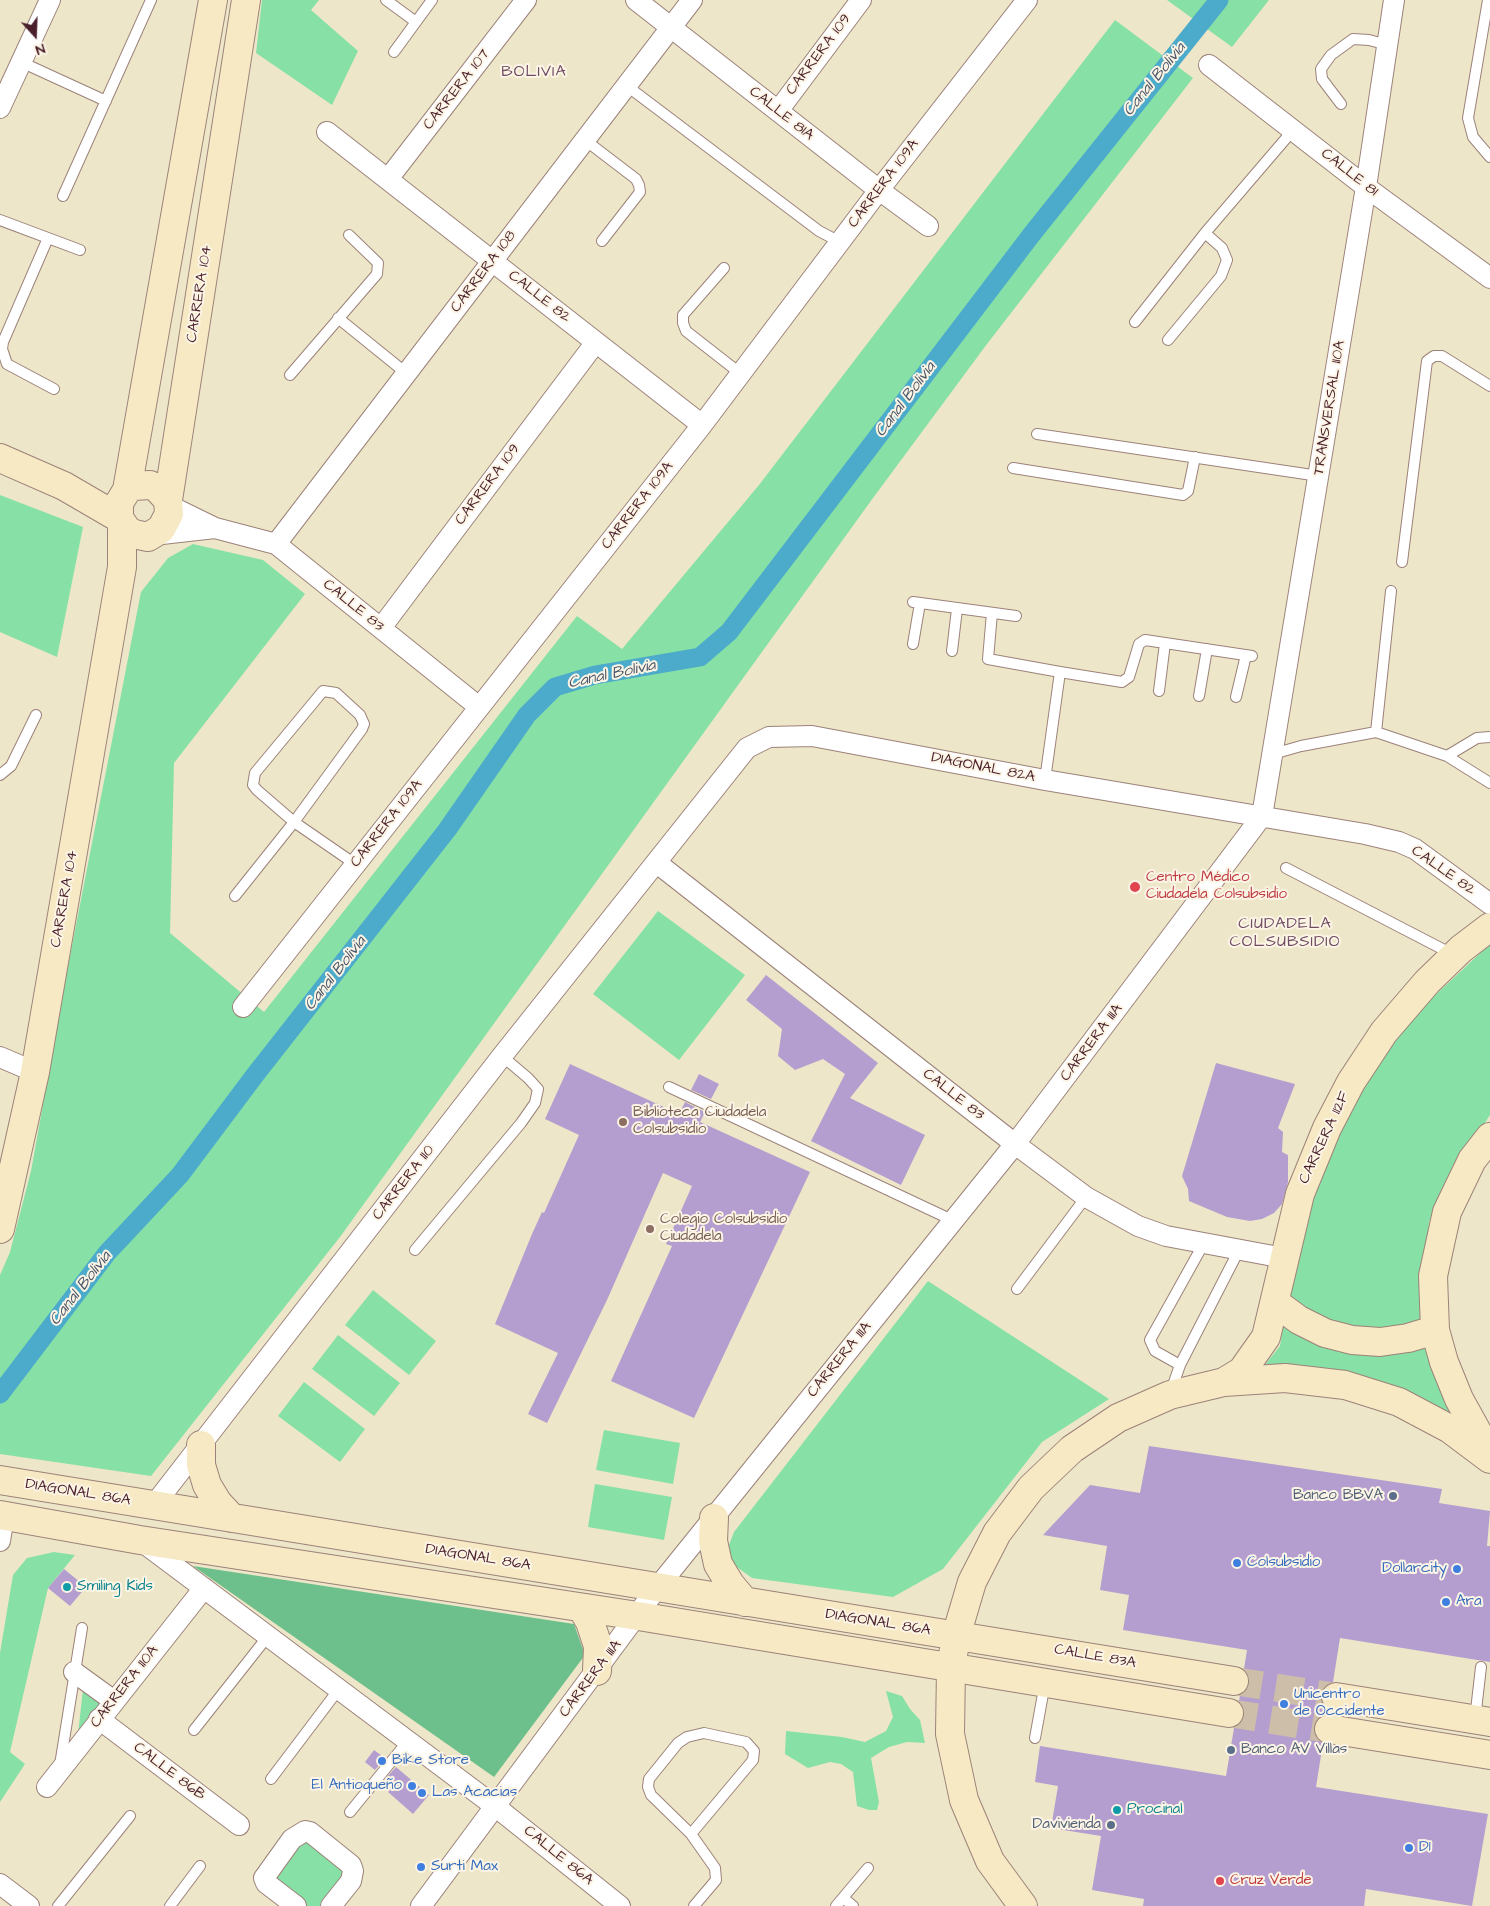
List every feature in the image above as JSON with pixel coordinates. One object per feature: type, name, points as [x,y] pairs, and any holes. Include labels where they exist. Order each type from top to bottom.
[{"type":"street","points":[[0,108],[50,0]]},
{"type":"street","name":"CARRERA 104","points":[[0,1229],[35,1072],[131,517],[213,0]]},
{"type":"street","name":"CARRERA 104","points":[[131,517],[166,522],[246,0]]},
{"type":"street","name":"CARRERA 107","points":[[388,180],[526,0]]},
{"type":"street","name":"CALLE 81A","points":[[636,0],[879,190],[928,226]]},
{"type":"street","name":"CARRERA 108","points":[[276,544],[692,0]]},
{"type":"street","name":"CARRERA 109","points":[[778,111],[861,0]]},
{"type":"street","name":"CARRERA 109A","points":[[243,1008],[702,425],[879,190],[1027,0]]},
{"type":"street","name":"TRANSVERSAL 110A","points":[[1262,816],[1366,187],[1394,0]]},
{"type":"street","name":"CALLE 81","points":[[1209,64],[1366,187],[1490,278]]},
{"type":"street","name":"CALLE 82","points":[[328,132],[702,425]]},
{"type":"street","name":"CARRERA 109","points":[[381,628],[596,342]]},
{"type":"street","points":[[0,458],[131,517],[142,484],[157,488],[169,503]]},
{"type":"street","name":"CALLE 83","points":[[169,503],[215,528]]},
{"type":"street","name":"CALLE 83","points":[[131,517],[215,528],[276,544],[479,707]]},
{"type":"street","name":"DIAGONAL 82A","points":[[657,863],[747,748],[769,737],[812,736],[1045,780],[1365,834]]},
{"type":"street","name":"CARRERA 111A","points":[[421,1906],[657,1588],[1015,1144],[1262,816]]},
{"type":"street","name":"CALLE 82","points":[[1365,834],[1399,842],[1415,849],[1490,904]]},
{"type":"street","name":"CALLE 83","points":[[657,863],[1015,1144],[1086,1197],[1138,1226],[1166,1236],[1284,1258]]},
{"type":"street","name":"CARRERA 110","points":[[154,1505],[502,1056],[657,863]]},
{"type":"street","name":"CARRERA 112F","points":[[1224,1382],[1242,1372],[1266,1337],[1276,1304],[1284,1258],[1300,1194],[1311,1166],[1351,1082],[1384,1032],[1427,982],[1490,926]]},
{"type":"street","points":[[0,1057],[35,1072]]},
{"type":"street","points":[[1490,1137],[1472,1160],[1447,1212],[1433,1276],[1435,1330],[1444,1362],[1459,1399],[1490,1454]]},
{"type":"street","points":[[1276,1304],[1299,1320],[1325,1333],[1352,1340],[1380,1342],[1399,1340],[1435,1330]]},
{"type":"street","points":[[1023,1906],[990,1861],[964,1800],[950,1734],[951,1668],[956,1636],[972,1582],[997,1532],[1031,1488],[1072,1449],[1118,1418],[1170,1395],[1224,1382],[1285,1378],[1345,1385],[1399,1402],[1450,1428],[1490,1459]]},
{"type":"street","points":[[200,1445],[201,1465],[207,1486],[218,1503],[232,1518]]},
{"type":"street","name":"DIAGONAL 86A","points":[[0,1480],[956,1636]]},
{"type":"street","points":[[714,1518],[713,1541],[718,1564],[730,1584],[746,1602]]},
{"type":"street","points":[[1,1524],[140,1540],[638,1616],[1045,1682],[1052,1650]]},
{"type":"street","points":[[140,1540],[496,1806]]},
{"type":"street","name":"CARRERA 110A","points":[[47,1786],[204,1588]]},
{"type":"street","points":[[582,1608],[590,1622],[598,1646],[596,1671]]},
{"type":"street","name":"CALLE 83A","points":[[956,1636],[1052,1650],[1233,1681],[1228,1713],[1045,1682]]},
{"type":"street","points":[[74,1672],[114,1701]]},
{"type":"street","points":[[1337,1698],[1483,1721],[1480,1754],[1331,1730],[1337,1698]]},
{"type":"street","name":"CALLE 86B","points":[[99,1719],[239,1826]]},
{"type":"street","name":"CALLE 86A","points":[[496,1806],[620,1906]]},
{"type":"street","points":[[296,1906],[266,1883],[264,1878],[292,1840],[305,1831],[310,1832],[351,1866],[353,1876],[341,1903]]},
{"type":"street","points":[[0,1884],[29,1906]]},
{"type":"lane","points":[[62,196],[151,0]]},
{"type":"lane","points":[[386,0],[416,22]]},
{"type":"lane","points":[[394,52],[432,0]]},
{"type":"lane","points":[[1486,155],[1472,137],[1468,118],[1488,0]]},
{"type":"lane","points":[[1341,104],[1322,79],[1321,69],[1331,55],[1353,39],[1369,40],[1388,45]]},
{"type":"lane","points":[[21,62],[106,101]]},
{"type":"lane","points":[[626,86],[819,231],[840,242]]},
{"type":"lane","points":[[1135,322],[1205,234],[1294,129]]},
{"type":"lane","points":[[585,140],[636,179],[639,185],[640,192],[602,241]]},
{"type":"lane","points":[[1486,155],[1490,142]]},
{"type":"lane","points":[[0,220],[80,250]]},
{"type":"lane","points":[[1168,340],[1221,276],[1227,260],[1222,248],[1205,234]]},
{"type":"lane","points":[[290,375],[377,274],[378,263],[349,235]]},
{"type":"lane","points":[[48,238],[3,342],[2,349],[7,364],[54,389]]},
{"type":"lane","points":[[724,268],[683,315],[683,323],[686,331],[741,374]]},
{"type":"lane","points":[[338,318],[406,373]]},
{"type":"lane","points":[[1402,562],[1427,362],[1434,356],[1442,356],[1490,386]]},
{"type":"lane","points":[[1037,434],[1319,476]]},
{"type":"lane","points":[[1013,468],[1183,495],[1188,491],[1195,457]]},
{"type":"lane","points":[[1376,732],[1391,591]]},
{"type":"lane","points":[[913,644],[916,603],[1016,616]]},
{"type":"lane","points":[[952,651],[957,609]]},
{"type":"lane","points":[[992,613],[988,659],[1122,682],[1130,677],[1142,641],[1249,655],[1236,697]]},
{"type":"lane","points":[[1159,691],[1165,643]]},
{"type":"lane","points":[[1199,696],[1206,649]]},
{"type":"lane","points":[[1045,780],[1060,672]]},
{"type":"lane","points":[[235,896],[294,822],[362,729],[364,724],[360,715],[336,693],[323,691],[318,694],[255,773],[253,780],[257,790],[294,822],[356,864]]},
{"type":"lane","points":[[0,775],[11,766],[36,715]]},
{"type":"lane","points":[[1273,754],[1301,746],[1376,732],[1447,756],[1490,783]]},
{"type":"lane","points":[[1447,756],[1477,738],[1490,737]]},
{"type":"lane","points":[[1286,868],[1454,956]]},
{"type":"lane","points":[[415,1250],[521,1123],[535,1103],[538,1089],[502,1056]]},
{"type":"lane","points":[[669,1087],[952,1220]]},
{"type":"lane","points":[[1017,1289],[1086,1197]]},
{"type":"lane","points":[[1180,1365],[1155,1351],[1150,1340],[1204,1244]]},
{"type":"lane","points":[[1170,1395],[1180,1365],[1239,1250]]},
{"type":"lane","points":[[60,1769],[82,1628]]},
{"type":"lane","points":[[194,1730],[268,1636]]},
{"type":"lane","points":[[1481,1667],[1483,1721]]},
{"type":"lane","points":[[1035,1738],[1045,1682]]},
{"type":"lane","points":[[271,1779],[339,1689]]},
{"type":"lane","points":[[691,1834],[753,1760],[754,1751],[746,1742],[704,1733],[687,1737],[678,1743],[649,1779],[648,1787],[652,1795],[691,1834],[715,1868],[716,1880],[694,1906]]},
{"type":"lane","points":[[350,1812],[408,1741]]},
{"type":"lane","points":[[58,1906],[130,1816]]},
{"type":"lane","points":[[170,1906],[200,1866]]},
{"type":"lane","points":[[836,1906],[868,1868]]},
{"type":"lane","points":[[843,1898],[853,1906]]},
{"type":"green space","points":[[262,0],[319,0],[311,10],[358,51],[332,105],[256,53]]},
{"type":"green space","points":[[1167,0],[1269,0],[1232,47]]},
{"type":"green space","points":[[1115,20],[1193,78],[987,344],[873,498],[340,1237],[151,1476],[0,1454],[0,1275],[10,1252],[31,1171],[68,966],[141,592],[168,558],[193,544],[263,560],[305,594],[174,763],[170,933],[264,1012],[577,616],[622,649],[759,485]]},
{"type":"green space","points":[[0,495],[83,527],[57,657],[0,632]]},
{"type":"green space","points":[[658,911],[745,975],[679,1060],[593,994]]},
{"type":"green space","points":[[1490,944],[1490,1115],[1440,1193],[1429,1222],[1425,1269],[1467,1431],[1259,1372],[1280,1346],[1293,1265],[1308,1205],[1341,1123],[1374,1070],[1414,1015]]},
{"type":"green space","points":[[928,1281],[1109,1399],[1042,1442],[943,1569],[893,1597],[752,1578],[734,1565],[727,1550],[734,1532]]},
{"type":"green space","points":[[373,1290],[436,1341],[409,1375],[345,1325]]},
{"type":"green space","points":[[338,1335],[400,1383],[374,1416],[312,1369]]},
{"type":"green space","points":[[304,1382],[365,1429],[340,1462],[278,1416]]},
{"type":"green space","points":[[604,1430],[680,1443],[673,1484],[596,1470]]},
{"type":"green space","points":[[595,1484],[672,1497],[664,1540],[588,1527]]},
{"type":"green space","points":[[54,1552],[75,1555],[48,1588],[10,1752],[25,1764],[0,1802],[0,1653],[13,1575],[27,1558]]},
{"type":"green space","points":[[193,1566],[574,1624],[585,1655],[494,1777]]},
{"type":"green space","points":[[83,1689],[103,1704],[78,1734]]},
{"type":"green space","points":[[886,1691],[902,1696],[920,1720],[925,1743],[907,1742],[889,1747],[871,1758],[879,1802],[877,1810],[869,1810],[857,1806],[853,1772],[841,1764],[830,1762],[808,1768],[785,1754],[786,1731],[842,1737],[865,1742],[886,1731],[893,1717]]},
{"type":"green space","points":[[299,1837],[350,1875],[326,1906],[301,1906],[265,1879]]},
{"type":"building","points":[[766,975],[878,1063],[850,1098],[925,1135],[901,1185],[811,1141],[845,1074],[823,1059],[795,1070],[778,1056],[782,1029],[746,1000]]},
{"type":"building","points":[[1216,1063],[1295,1084],[1278,1128],[1283,1132],[1282,1152],[1288,1155],[1288,1182],[1282,1204],[1274,1213],[1262,1219],[1250,1221],[1227,1217],[1189,1201],[1188,1189],[1182,1176]]},
{"type":"building","points":[[570,1064],[679,1114],[685,1102],[705,1112],[700,1122],[810,1172],[694,1418],[611,1381],[672,1246],[666,1244],[692,1186],[663,1173],[607,1300],[547,1423],[528,1414],[558,1353],[495,1324],[532,1234],[542,1212],[544,1213],[579,1135],[545,1119]]},
{"type":"building","points":[[699,1074],[719,1084],[711,1099],[691,1090]]},
{"type":"building","name":"Unicentro de Occidente","points":[[1149,1446],[1442,1489],[1439,1503],[1490,1511],[1487,1546],[1490,1546],[1490,1662],[1340,1638],[1333,1682],[1324,1687],[1321,1694],[1321,1702],[1329,1710],[1328,1714],[1317,1719],[1314,1727],[1315,1735],[1323,1743],[1316,1787],[1488,1814],[1472,1906],[1366,1889],[1364,1906],[1143,1906],[1144,1899],[1092,1890],[1101,1836],[1051,1828],[1058,1786],[1035,1782],[1040,1746],[1226,1776],[1234,1728],[1241,1722],[1244,1715],[1243,1707],[1239,1701],[1240,1695],[1246,1690],[1249,1683],[1249,1676],[1244,1669],[1247,1650],[1123,1630],[1129,1595],[1100,1590],[1107,1546],[1043,1535],[1090,1485],[1140,1493]]},
{"type":"building","name":"Smiling Kids","points":[[64,1569],[86,1587],[70,1606],[48,1588]]},
{"type":"building","points":[[374,1750],[385,1758],[375,1770],[365,1762]]},
{"type":"building","points":[[396,1767],[429,1795],[413,1814],[388,1792],[394,1785],[386,1778]]},
{"type":"waterway","name":"Canal Bolivia","points":[[0,1394],[107,1253],[180,1175],[255,1075],[447,830],[527,715],[555,687],[595,675],[700,657],[729,632],[1032,234],[1219,0]]},
{"type":"tunnel","points":[[1234,1681],[1336,1697]]},
{"type":"tunnel","points":[[1229,1713],[1329,1729]]},
{"type":"place","name":"Centro Médico Ciudadela Colsubsidio","points":[[1135,887]]},
{"type":"place","name":"Biblioteca Ciudadela Colsubsidio","points":[[623,1122]]},
{"type":"place","name":"Colegio Colsubsidio Ciudadela","points":[[650,1229]]},
{"type":"place","name":"Banco BBVA","points":[[1393,1496]]},
{"type":"place","name":"Colsubsidio","points":[[1237,1563]]},
{"type":"place","name":"Dollarcity","points":[[1457,1569]]},
{"type":"place","name":"Smiling Kids","points":[[67,1587]]},
{"type":"place","name":"Ara","points":[[1446,1602]]},
{"type":"place","name":"Unicentro de Occidente","points":[[1284,1704]]},
{"type":"place","name":"Banco AV Villas","points":[[1231,1750]]},
{"type":"place","name":"Bike Store","points":[[382,1761]]},
{"type":"place","name":"El Antioqueño","points":[[412,1786]]},
{"type":"place","name":"Las Acacias","points":[[422,1793]]},
{"type":"place","name":"Procinal","points":[[1117,1810]]},
{"type":"place","name":"Davivienda","points":[[1111,1825]]},
{"type":"place","name":"D1","points":[[1409,1848]]},
{"type":"place","name":"Surti Max","points":[[421,1867]]},
{"type":"place","name":"Cruz Verde","points":[[1220,1881]]},
{"type":"district","name":"BOLIVIA","points":[[534,73]]},
{"type":"district","name":"CIUDADELA COLSUBSIDIO","points":[[1285,934]]}]
